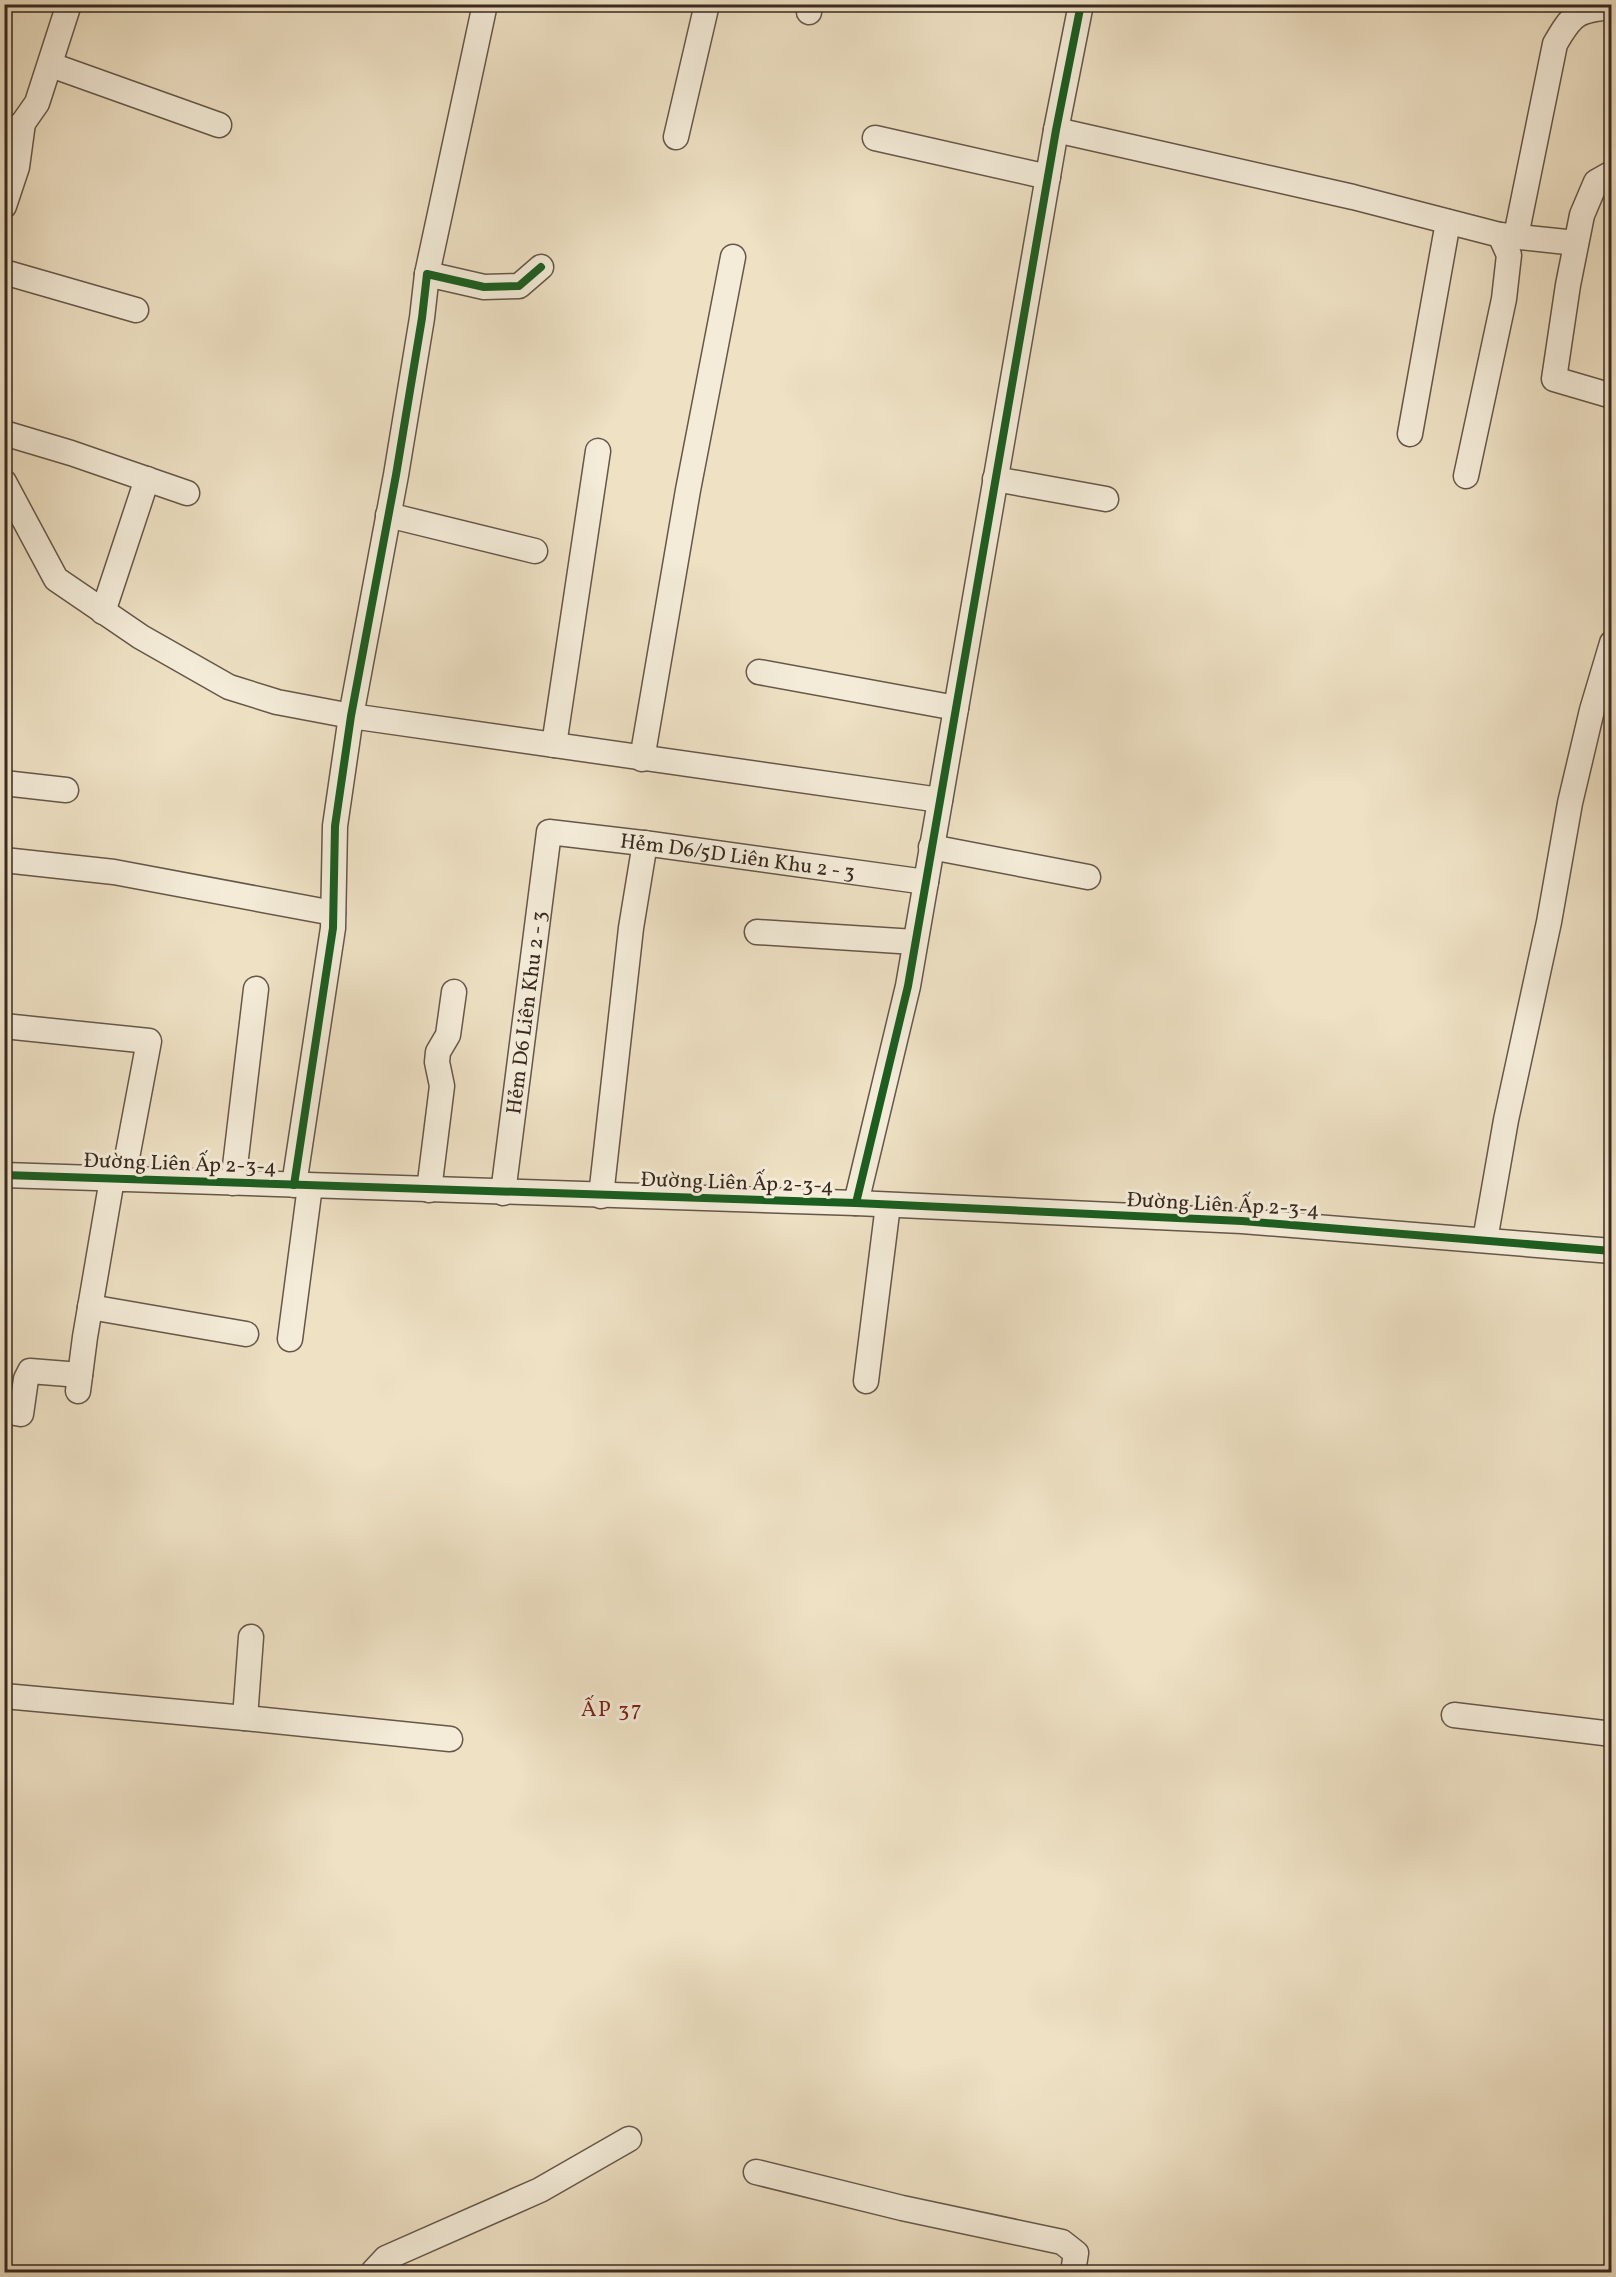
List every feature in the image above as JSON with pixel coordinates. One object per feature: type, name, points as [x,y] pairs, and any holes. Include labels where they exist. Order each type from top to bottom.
[{"type":"street","points":[[4,139],[23,123],[37,103],[69,4]]},
{"type":"street","points":[[290,1339],[302,1185],[333,928],[335,826],[351,716],[423,318],[427,274],[485,4]]},
{"type":"street","points":[[676,137],[707,4]]},
{"type":"street","points":[[856,1203],[908,986],[1056,130],[1081,4]]},
{"type":"street","points":[[1466,476],[1504,299],[1509,255],[1508,235],[1555,44],[1567,22],[1587,9],[1611,7]]},
{"type":"street","points":[[51,65],[219,125]]},
{"type":"street","points":[[4,206],[17,167],[23,123]]},
{"type":"street","points":[[1056,130],[1353,197],[1448,222],[1508,235],[1576,243]]},
{"type":"street","points":[[874,138],[1048,177]]},
{"type":"street","points":[[1611,173],[1596,182],[1582,215],[1554,379],[1611,396]]},
{"type":"street","points":[[1410,434],[1448,222]]},
{"type":"street","points":[[642,759],[688,490],[733,257]]},
{"type":"street","points":[[427,274],[484,287],[519,286],[541,267]]},
{"type":"street","points":[[4,272],[136,310]]},
{"type":"street","points":[[4,433],[187,493]]},
{"type":"street","points":[[554,745],[598,451]]},
{"type":"street","points":[[103,612],[147,479]]},
{"type":"street","points":[[995,479],[1106,499]]},
{"type":"street","points":[[4,482],[11,507],[56,579],[141,638],[229,687],[276,702],[351,716],[940,800]]},
{"type":"street","points":[[388,515],[535,551]]},
{"type":"street","points":[[1485,1240],[1506,1120],[1549,922],[1570,803],[1611,643]]},
{"type":"street","points":[[759,672],[956,708]]},
{"type":"street","points":[[4,783],[66,790]]},
{"type":"street","name":"Hẻm D6/5D Liên Khu 2 - 3","points":[[549,832],[926,882]]},
{"type":"street","name":"Hẻm D6 Liên Khu 2 - 3","points":[[502,1193],[549,832]]},
{"type":"street","points":[[601,1196],[631,928],[645,843]]},
{"type":"street","points":[[931,847],[1088,877]]},
{"type":"street","points":[[4,860],[114,872],[333,913]]},
{"type":"street","points":[[757,932],[915,942]]},
{"type":"street","points":[[233,1183],[256,989]]},
{"type":"street","points":[[429,1190],[442,1086],[437,1062],[438,1052],[448,1035],[454,992]]},
{"type":"street","points":[[4,1026],[149,1041],[90,1307],[79,1383],[30,1371],[26,1379],[21,1413],[4,1411]]},
{"type":"street","name":"Đường Liên Ấp 2-3-4","points":[[4,1175],[856,1203],[1242,1221],[1611,1251]]},
{"type":"street","points":[[866,1381],[888,1205]]},
{"type":"street","points":[[90,1307],[246,1334]]},
{"type":"street","points":[[245,1718],[251,1637]]},
{"type":"street","points":[[4,1696],[450,1739]]},
{"type":"street","points":[[1454,1715],[1611,1734]]},
{"type":"street","points":[[373,2272],[386,2258],[540,2190],[629,2139]]},
{"type":"street","points":[[756,2172],[902,2208],[1062,2242],[1076,2253],[1073,2272]]},
{"type":"cycle path","points":[[856,1203],[908,986],[1056,130],[1081,4]]},
{"type":"cycle path","points":[[294,1185],[333,928],[335,826],[351,716],[396,475],[427,274],[484,287],[519,286],[541,267]]},
{"type":"cycle path","points":[[4,1175],[856,1203],[1242,1221],[1612,1251]]},
{"type":"district","name":"ẤP 37","points":[[612,1708]]}]
